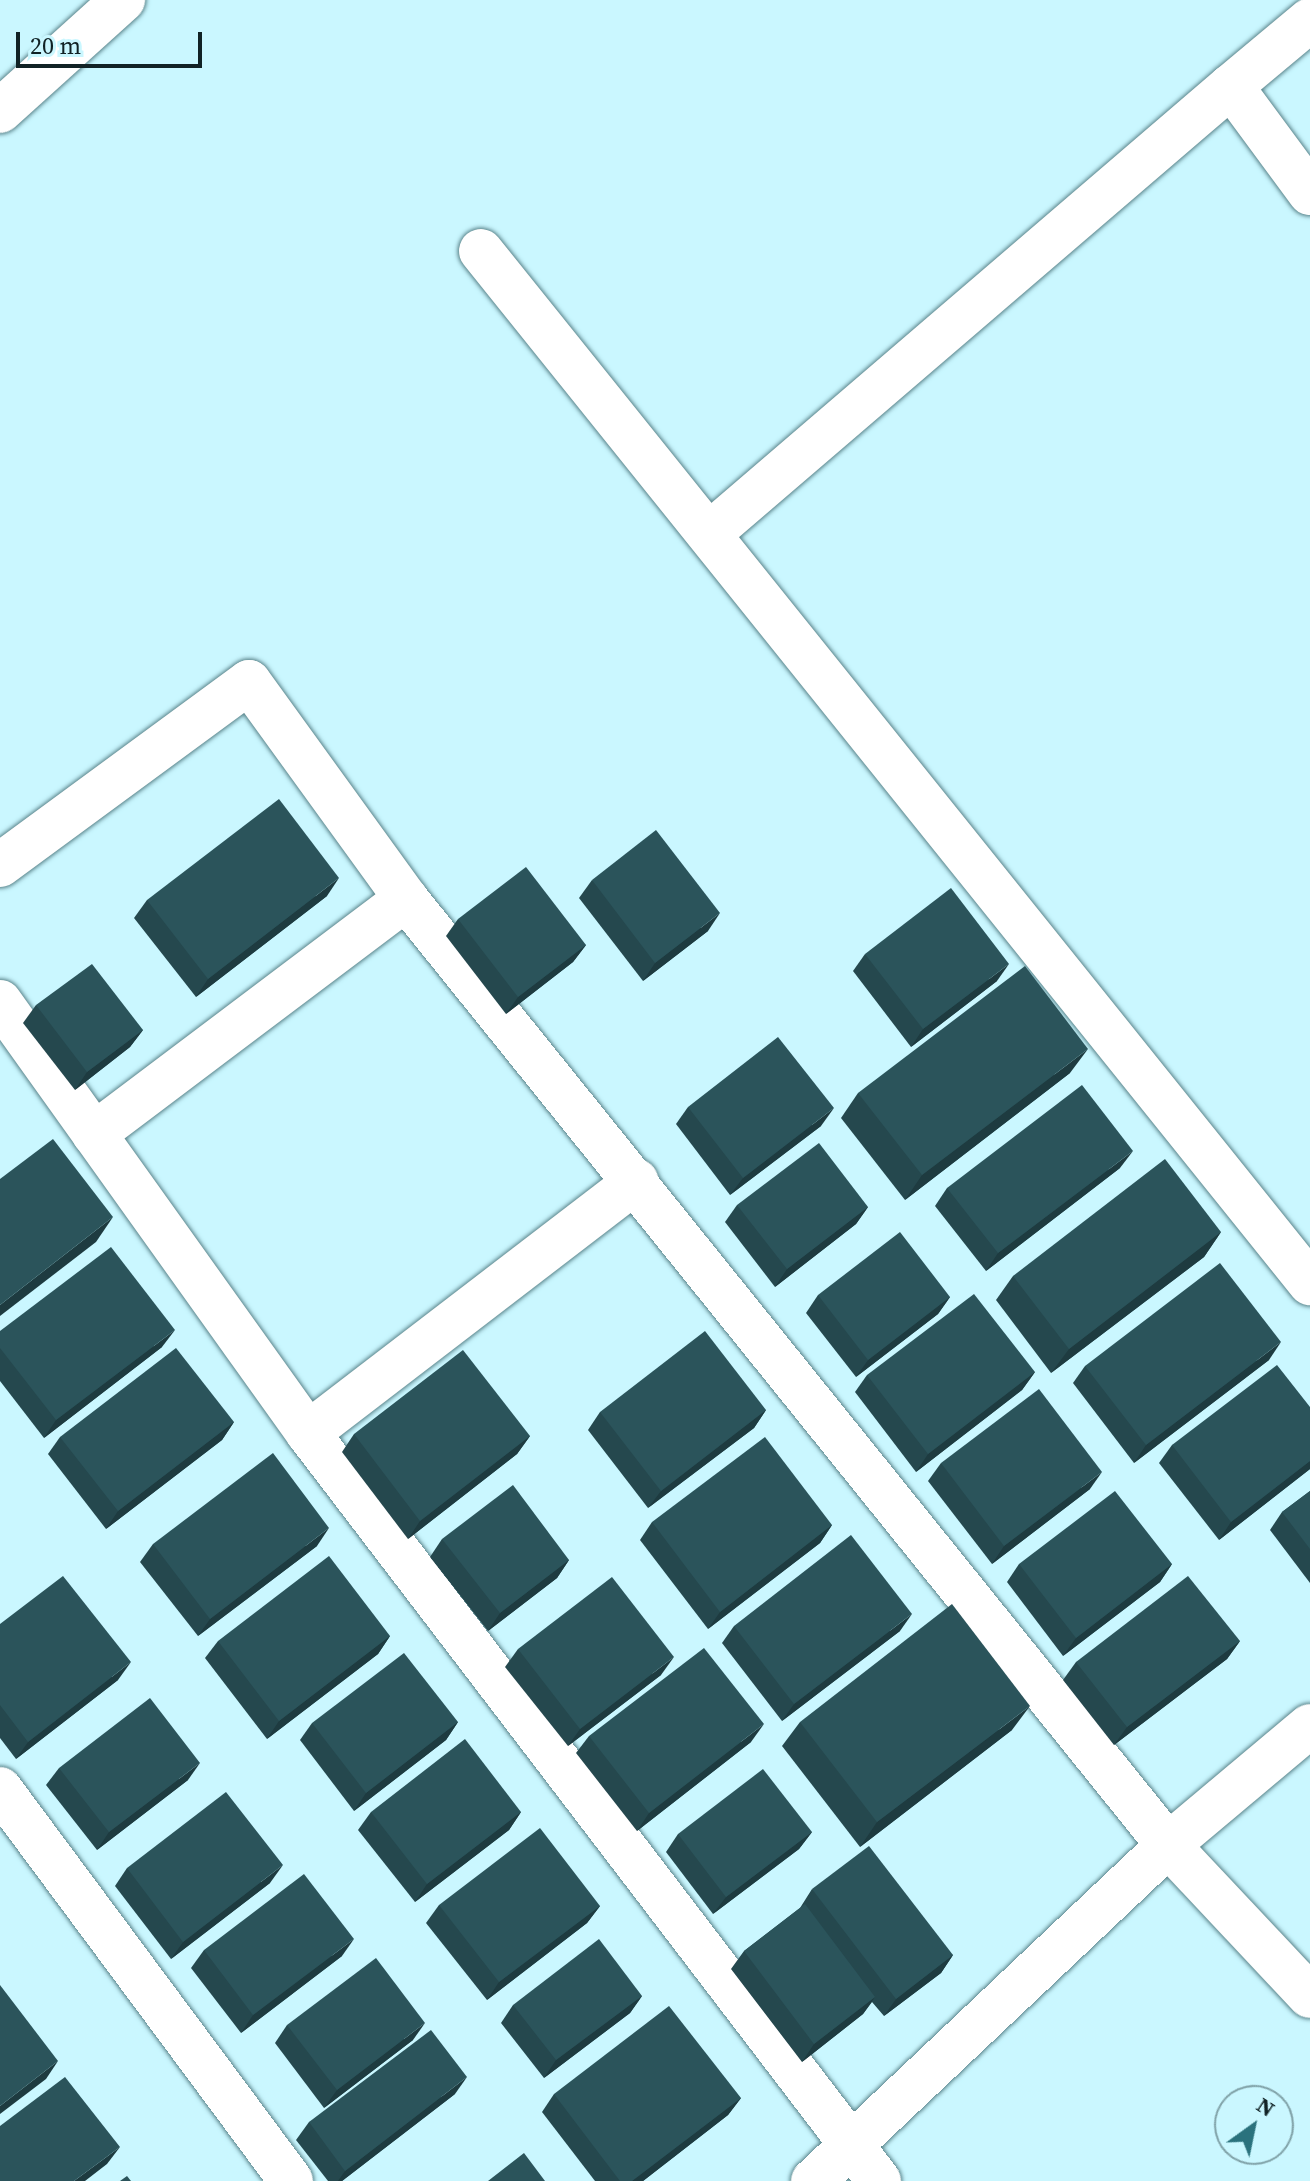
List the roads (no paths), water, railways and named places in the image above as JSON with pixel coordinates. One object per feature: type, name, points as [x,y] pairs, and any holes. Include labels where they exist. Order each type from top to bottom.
[{"type":"street","points":[[0,111],[123,0]]},
{"type":"street","points":[[710,533],[1310,20]]},
{"type":"street","points":[[1231,86],[1310,193]]},
{"type":"street","points":[[481,251],[1310,1283]]},
{"type":"street","points":[[0,865],[249,682],[406,899],[1168,1845],[1310,1996]]},
{"type":"street","points":[[94,1134],[406,899]]},
{"type":"street","points":[[0,1002],[308,1433],[879,2181]]},
{"type":"street","points":[[308,1433],[636,1181]]},
{"type":"street","points":[[813,2181],[848,2144],[1168,1845],[1310,1726]]},
{"type":"street","points":[[0,1789],[291,2181]]}]
